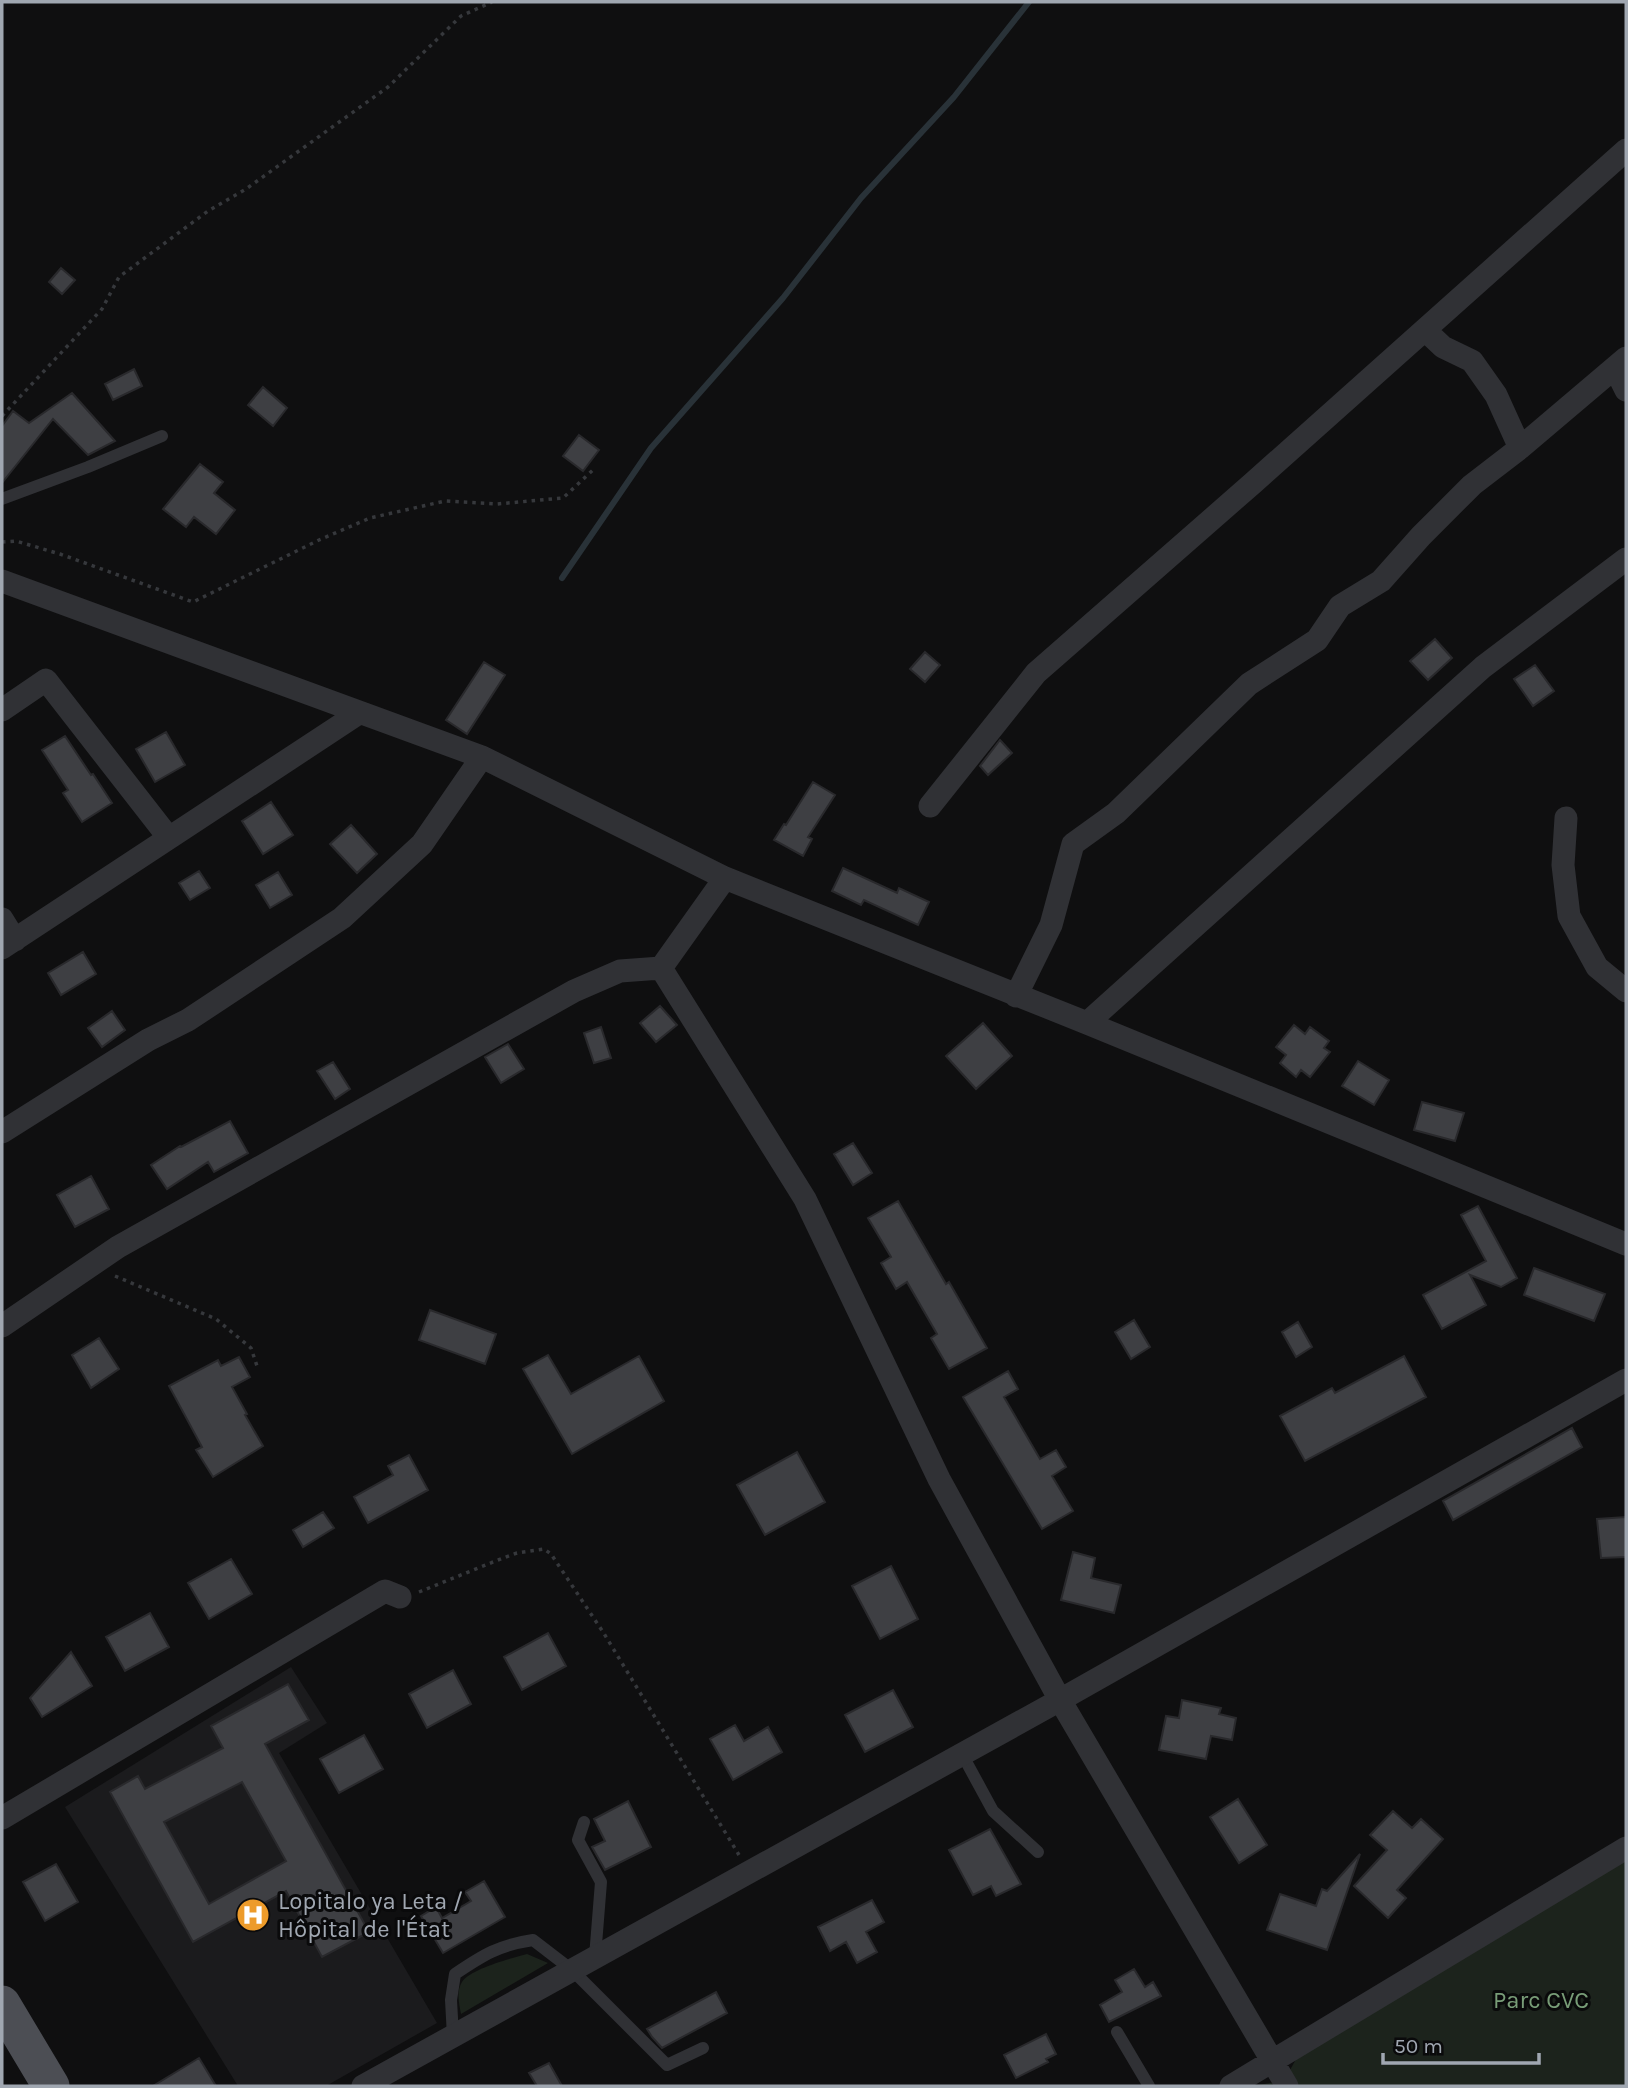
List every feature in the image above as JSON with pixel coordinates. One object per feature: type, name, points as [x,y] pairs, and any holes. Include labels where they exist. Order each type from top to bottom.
[{"type":"main road","points":[[2,2004],[51,2086]]},
{"type":"street","points":[[930,806],[1036,673],[1626,150]]},
{"type":"street","points":[[1425,330],[1443,347],[1472,361],[1496,395],[1520,448]]},
{"type":"street","points":[[1016,996],[1051,925],[1073,844],[1116,813],[1249,684],[1317,640],[1340,606],[1381,581],[1472,485],[1620,363],[1626,390]]},
{"type":"street","points":[[1087,1023],[1483,667],[1626,559]]},
{"type":"street","points":[[2,582],[482,757],[725,878],[1626,1244]]},
{"type":"street","points":[[2,710],[46,680],[169,838]]},
{"type":"street","points":[[2,919],[8,944],[359,713]]},
{"type":"street","points":[[2,1132],[148,1040],[188,1020],[342,918],[422,844],[482,757]]},
{"type":"street","points":[[1566,818],[1563,865],[1569,916],[1597,967],[1626,991]]},
{"type":"street","points":[[661,968],[725,878]]},
{"type":"street","points":[[2,1326],[101,1258],[574,991],[620,971],[661,968]]},
{"type":"street","points":[[661,968],[805,1199],[939,1479],[1060,1700],[1287,2086]]},
{"type":"street","points":[[363,2086],[1060,1700],[1626,1380]]},
{"type":"street","points":[[2,1818],[385,1591],[400,1597]]},
{"type":"street","points":[[1231,2086],[1626,1848]]},
{"type":"lane","points":[[2,499],[162,436]]},
{"type":"lane","points":[[962,1754],[993,1811],[1038,1852]]},
{"type":"lane","points":[[584,1822],[578,1840],[601,1882],[595,1957]]},
{"type":"lane","points":[[453,2036],[451,2000],[455,1975],[478,1958],[509,1943],[533,1940],[572,1970],[667,2065],[702,2048]]},
{"type":"lane","points":[[1117,2032],[1149,2086]]},
{"type":"path","points":[[2,416],[102,309],[119,277],[208,211],[246,189],[388,87],[461,16],[492,2]]},
{"type":"path","points":[[2,542],[16,541],[60,554],[193,602],[370,518],[445,501],[497,504],[563,498],[594,469]]},
{"type":"path","points":[[101,1258],[115,1275],[216,1319],[251,1348],[258,1369]]},
{"type":"path","points":[[400,1597],[517,1553],[544,1549],[551,1554],[604,1632],[749,1872]]},
{"type":"shaded area","name":"Lopitalo ya Leta / Hôpital de l'État","points":[[291,1667],[327,1723],[279,1753],[437,2023],[326,2086],[238,2086],[65,1807]]},
{"type":"green space","name":"Parc CVC","points":[[1626,1848],[1626,2086],[1251,2086],[1284,2081],[1306,2041]]},
{"type":"green space","points":[[527,1954],[548,1963],[461,2014],[459,1990],[466,1977]]},
{"type":"building","points":[[61,268],[75,280],[62,294],[49,282]]},
{"type":"building","points":[[134,369],[142,386],[113,400],[105,384]]},
{"type":"building","points":[[263,387],[287,408],[273,426],[248,405]]},
{"type":"building","points":[[72,393],[115,441],[88,455],[53,419],[2,483],[2,426],[13,411],[29,423]]},
{"type":"building","points":[[579,435],[599,450],[583,471],[563,456]]},
{"type":"building","points":[[200,464],[223,482],[214,493],[235,510],[216,534],[194,517],[186,527],[163,509]]},
{"type":"building","points":[[1435,639],[1452,658],[1428,680],[1410,661]]},
{"type":"building","points":[[925,652],[940,665],[925,682],[910,669]]},
{"type":"building","points":[[484,662],[505,675],[467,734],[446,720]]},
{"type":"building","points":[[1535,665],[1554,691],[1533,706],[1514,679]]},
{"type":"building","points":[[166,732],[185,765],[155,782],[136,749]]},
{"type":"building","points":[[65,736],[112,803],[82,822],[63,793],[68,790],[42,750]]},
{"type":"building","points":[[1000,740],[1012,753],[988,775],[980,766]]},
{"type":"building","points":[[813,782],[835,795],[808,837],[812,839],[803,856],[774,840]]},
{"type":"building","points":[[271,802],[293,835],[263,854],[242,821]]},
{"type":"building","points":[[351,825],[377,854],[357,873],[330,844]]},
{"type":"building","points":[[843,868],[897,893],[899,888],[929,902],[918,925],[864,900],[861,905],[832,891]]},
{"type":"building","points":[[199,871],[210,888],[190,900],[179,883]]},
{"type":"building","points":[[278,872],[292,895],[270,908],[256,885]]},
{"type":"building","points":[[83,952],[96,974],[61,995],[48,973]]},
{"type":"building","points":[[660,1006],[677,1025],[656,1042],[640,1023]]},
{"type":"building","points":[[112,1011],[125,1030],[102,1047],[88,1028]]},
{"type":"building","points":[[983,1023],[1012,1056],[976,1089],[946,1056]]},
{"type":"building","points":[[1294,1025],[1305,1034],[1310,1027],[1329,1041],[1324,1048],[1330,1052],[1310,1077],[1301,1070],[1296,1077],[1280,1063],[1286,1055],[1276,1047]]},
{"type":"building","points":[[601,1027],[611,1058],[594,1063],[584,1033]]},
{"type":"building","points":[[508,1044],[524,1069],[501,1083],[485,1057]]},
{"type":"building","points":[[1358,1061],[1389,1080],[1374,1105],[1342,1086]]},
{"type":"building","points":[[333,1062],[350,1089],[335,1099],[317,1071]]},
{"type":"building","points":[[1422,1102],[1464,1113],[1455,1141],[1414,1130]]},
{"type":"building","points":[[230,1121],[248,1153],[214,1172],[208,1162],[167,1189],[151,1165],[180,1146]]},
{"type":"building","points":[[853,1143],[872,1173],[853,1185],[834,1154]]},
{"type":"building","points":[[91,1176],[109,1209],[75,1227],[57,1195]]},
{"type":"building","points":[[898,1201],[987,1348],[949,1369],[931,1338],[937,1334],[907,1282],[896,1289],[881,1263],[891,1257],[868,1218]]},
{"type":"building","points":[[1478,1206],[1517,1278],[1501,1287],[1470,1275],[1486,1305],[1442,1329],[1423,1295],[1486,1261],[1461,1215]]},
{"type":"building","points":[[1534,1268],[1605,1294],[1594,1321],[1524,1295]]},
{"type":"building","points":[[430,1310],[496,1334],[485,1364],[419,1340]]},
{"type":"building","points":[[1134,1320],[1150,1347],[1131,1359],[1115,1332]]},
{"type":"building","points":[[1298,1322],[1312,1347],[1296,1357],[1282,1332]]},
{"type":"building","points":[[99,1338],[119,1369],[91,1388],[72,1355]]},
{"type":"building","points":[[548,1355],[571,1394],[639,1356],[664,1401],[572,1454],[523,1369]]},
{"type":"building","points":[[1404,1356],[1426,1397],[1305,1461],[1280,1416],[1332,1388],[1335,1393]]},
{"type":"building","points":[[239,1357],[250,1377],[232,1387],[263,1446],[213,1477],[196,1450],[202,1447],[169,1386],[218,1360],[221,1366]]},
{"type":"building","points":[[1008,1371],[1018,1389],[1004,1397],[1040,1459],[1056,1450],[1066,1467],[1052,1476],[1073,1511],[1042,1529],[963,1397]]},
{"type":"building","points":[[1572,1428],[1582,1447],[1453,1520],[1443,1501]]},
{"type":"building","points":[[797,1452],[825,1502],[765,1535],[737,1485]]},
{"type":"building","points":[[409,1455],[428,1490],[368,1523],[354,1497],[393,1475],[388,1466]]},
{"type":"building","points":[[323,1512],[334,1528],[303,1547],[293,1530]]},
{"type":"building","points":[[1626,1517],[1626,1557],[1601,1558],[1597,1519]]},
{"type":"building","points":[[1073,1552],[1095,1558],[1091,1578],[1121,1585],[1114,1613],[1061,1600]]},
{"type":"building","points":[[231,1559],[252,1594],[209,1619],[188,1583]]},
{"type":"building","points":[[891,1566],[918,1619],[880,1639],[852,1586]]},
{"type":"building","points":[[150,1613],[169,1647],[125,1671],[106,1637]]},
{"type":"building","points":[[548,1633],[566,1666],[522,1690],[504,1657]]},
{"type":"building","points":[[71,1652],[92,1686],[42,1717],[30,1698]]},
{"type":"building","points":[[453,1670],[471,1704],[427,1728],[409,1694]]},
{"type":"building","points":[[288,1684],[309,1720],[265,1744],[369,1932],[322,1957],[286,1891],[193,1942],[110,1792],[138,1776],[145,1789],[223,1748],[211,1726]],"holes":[[[242,1782],[286,1861],[209,1904],[164,1822]]]},
{"type":"building","points":[[893,1690],[913,1727],[865,1752],[845,1715]]},
{"type":"building","points":[[1182,1700],[1221,1708],[1219,1714],[1236,1718],[1232,1740],[1211,1736],[1206,1759],[1159,1750],[1166,1716],[1179,1718]]},
{"type":"building","points":[[735,1725],[744,1741],[768,1727],[782,1752],[733,1780],[710,1739]]},
{"type":"building","points":[[364,1735],[383,1769],[339,1793],[320,1759]]},
{"type":"building","points":[[1238,1799],[1267,1845],[1239,1863],[1210,1817]]},
{"type":"building","points":[[628,1801],[651,1847],[605,1870],[592,1847],[605,1841],[594,1819]]},
{"type":"building","points":[[1393,1811],[1412,1828],[1421,1819],[1443,1839],[1397,1890],[1406,1898],[1388,1918],[1354,1886],[1387,1850],[1370,1835]]},
{"type":"building","points":[[990,1829],[1021,1884],[996,1896],[991,1886],[973,1895],[949,1850]]},
{"type":"building","points":[[1360,1854],[1327,1950],[1267,1930],[1280,1894],[1316,1906],[1322,1889],[1327,1891]]},
{"type":"building","points":[[56,1864],[78,1902],[45,1921],[23,1882]]},
{"type":"building","points":[[484,1881],[505,1917],[443,1953],[421,1916],[436,1907],[442,1918],[471,1901],[465,1892]]},
{"type":"building","points":[[872,1900],[884,1922],[866,1932],[877,1952],[857,1963],[846,1942],[830,1951],[818,1927]]},
{"type":"building","points":[[1134,1969],[1145,1987],[1153,1982],[1161,1996],[1109,2022],[1100,2005],[1122,1992],[1115,1980]]},
{"type":"building","points":[[716,1992],[727,2013],[662,2048],[647,2029]]},
{"type":"building","points":[[1046,2034],[1056,2054],[1046,2059],[1048,2062],[1016,2078],[1004,2055]]},
{"type":"building","points":[[199,2058],[216,2086],[153,2086]]},
{"type":"building","points":[[549,2063],[562,2086],[537,2086],[529,2073]]},
{"type":"waterway","points":[[562,578],[651,448],[783,298],[861,198],[954,97],[1029,2]]},
{"type":"place","name":"Lopitalo ya Leta / Hôpital de l'État","points":[[253,1915]]}]
